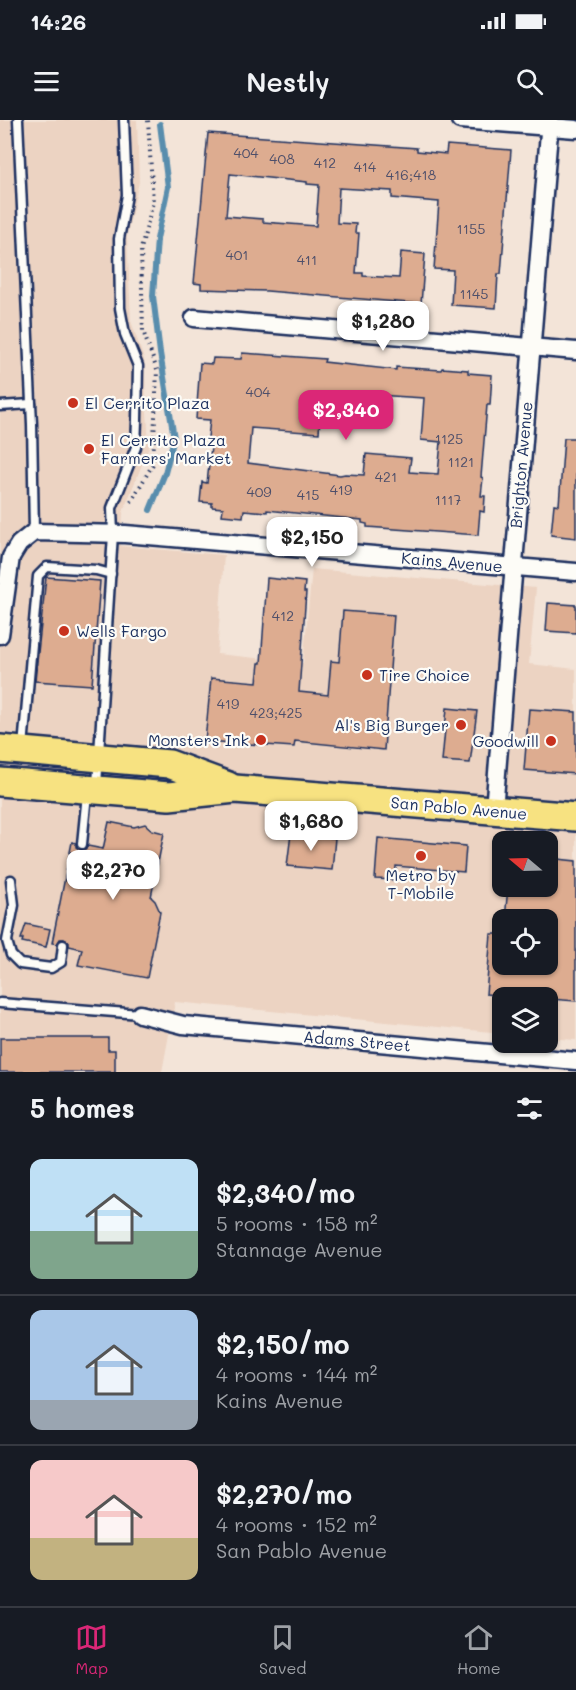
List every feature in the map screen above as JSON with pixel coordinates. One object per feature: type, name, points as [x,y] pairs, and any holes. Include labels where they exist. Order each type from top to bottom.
[{"type":"main road","name":"San Pablo Avenue","points":[[11,750],[169,764],[235,789]]},
{"type":"main road","name":"San Pablo Avenue","points":[[0,782],[169,796],[235,789],[576,817]]},
{"type":"street","points":[[460,120],[550,124],[576,129]]},
{"type":"street","name":"Brighton Avenue","points":[[494,810],[550,124]]},
{"type":"street","points":[[194,318],[576,351]]},
{"type":"street","name":"Kains Avenue","points":[[34,532],[113,534],[576,573]]},
{"type":"street","points":[[0,635],[11,557],[19,544],[34,532]]},
{"type":"street","name":"Adams Street","points":[[140,1014],[183,1025],[576,1061]]},
{"type":"lane","points":[[18,120],[31,404],[34,532]]},
{"type":"lane","points":[[82,844],[99,758],[111,574],[112,508],[136,447],[138,366],[125,334],[120,308],[119,240],[127,195],[124,120]]},
{"type":"lane","points":[[0,406],[31,404]]},
{"type":"lane","points":[[11,750],[38,576],[47,567],[96,570],[111,574]]},
{"type":"lane","points":[[11,880],[14,905],[7,941],[11,955],[20,964],[51,968],[61,962],[63,945]]},
{"type":"lane","points":[[0,1003],[140,1014]]},
{"type":"path","points":[[126,510],[153,464],[157,370],[143,331],[141,261],[141,249],[153,202],[148,120]]},
{"type":"shaded area","points":[[0,120],[137,120],[139,182],[127,234],[131,321],[144,359],[149,447],[123,512],[121,546],[224,555],[217,654],[303,663],[312,569],[536,588],[529,664],[576,669],[576,1040],[558,1039],[558,987],[492,987],[492,1032],[175,1002],[162,1072],[0,1072]]},
{"type":"building","points":[[208,133],[417,148],[417,151],[446,154],[447,145],[511,150],[496,308],[451,305],[453,270],[434,269],[439,202],[392,198],[392,191],[339,188],[337,223],[356,224],[355,233],[359,233],[356,273],[363,273],[363,276],[399,278],[401,252],[425,254],[421,304],[267,291],[201,289],[201,284],[194,283]],"holes":[[[230,174],[307,182],[307,184],[319,185],[316,226],[263,222],[263,219],[226,216]]]},
{"type":"building","points":[[242,353],[325,359],[324,362],[396,370],[396,367],[441,370],[442,368],[492,375],[481,477],[483,478],[481,496],[485,496],[484,512],[480,511],[478,535],[367,527],[362,520],[267,510],[267,512],[244,510],[243,517],[222,515],[223,508],[212,507],[212,503],[200,502],[202,482],[207,483],[211,447],[207,446],[210,420],[196,419],[200,363],[212,364],[213,358],[241,359]],"holes":[[[376,395],[424,398],[421,440],[441,442],[438,474],[409,472],[411,458],[366,454],[364,475],[340,475],[248,463],[251,428],[319,433],[321,402],[340,404],[341,400],[375,404]]]},
{"type":"building","points":[[564,438],[576,438],[576,538],[551,535],[554,504],[559,505]]},
{"type":"building","name":"Wells Fargo","points":[[46,577],[100,581],[92,685],[35,681]]},
{"type":"building","points":[[267,578],[305,582],[299,692],[328,695],[331,661],[339,662],[343,611],[394,615],[384,750],[295,741],[294,747],[205,741],[211,678],[257,682],[259,663],[261,663]]},
{"type":"building","points":[[548,603],[576,605],[576,633],[546,631]]},
{"type":"building","name":"Al's Big Burger","points":[[447,708],[477,711],[470,763],[442,761]]},
{"type":"building","name":"Goodwill","points":[[529,709],[576,712],[576,774],[524,770]]},
{"type":"building","points":[[109,822],[134,827],[145,824],[152,830],[164,833],[151,897],[160,912],[147,978],[78,965],[82,949],[69,946],[69,942],[64,939],[60,939],[57,944],[52,943],[72,842],[76,843],[76,847],[81,850],[88,846],[103,849]]},
{"type":"building","points":[[291,834],[335,838],[332,870],[287,866]]},
{"type":"building","name":"Metro by T-Mobile","points":[[378,838],[466,846],[464,872],[396,866],[395,880],[375,879]]},
{"type":"building","points":[[558,859],[576,861],[576,1001],[558,1000],[558,987],[492,987],[492,994],[486,994],[491,934],[492,975],[558,975],[558,909],[506,909],[507,897],[558,897]]},
{"type":"building","points":[[26,924],[50,929],[46,947],[22,942]]},
{"type":"building","points":[[0,1038],[108,1038],[108,1050],[115,1050],[115,1072],[0,1072]]},
{"type":"waterway","points":[[150,510],[165,473],[174,438],[153,296],[157,239],[168,187],[160,124]]},
{"type":"place","name":"El Cerrito Plaza","points":[[73,403]]},
{"type":"place","name":"El Cerrito Plaza Farmers' Market","points":[[89,449]]},
{"type":"place","name":"Wells Fargo","points":[[64,631]]},
{"type":"place","name":"Tire Choice","points":[[367,675]]},
{"type":"place","name":"Al's Big Burger","points":[[461,725]]},
{"type":"place","name":"Monsters Ink","points":[[261,740]]},
{"type":"place","name":"Goodwill","points":[[551,741]]},
{"type":"place","name":"Metro by T-Mobile","points":[[421,856]]}]
